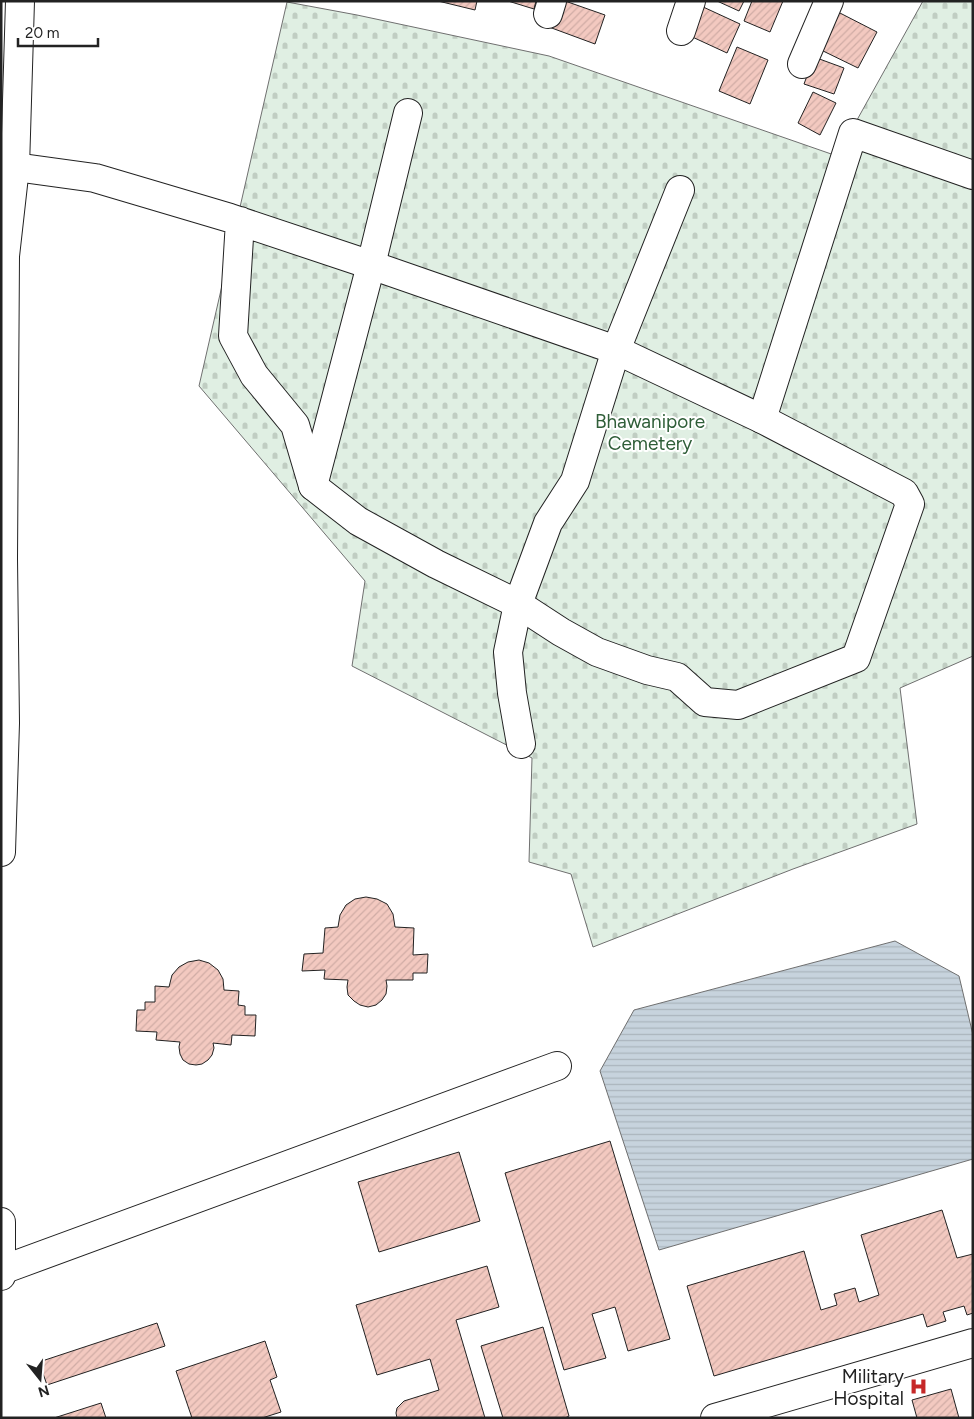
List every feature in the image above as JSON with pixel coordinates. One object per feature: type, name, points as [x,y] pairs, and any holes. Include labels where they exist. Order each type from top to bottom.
[{"type":"street","points":[[1,852],[5,722],[3,549],[5,256],[15,167],[10,81],[20,1]]},
{"type":"street","points":[[681,31],[691,1]]},
{"type":"street","points":[[802,64],[829,1]]},
{"type":"street","points":[[313,486],[371,265],[408,113]]},
{"type":"street","points":[[762,419],[853,133],[973,175]]},
{"type":"street","points":[[15,167],[95,178],[240,221],[616,350],[762,419],[904,493],[910,504],[856,658],[738,705],[705,702],[677,678],[647,670],[597,652],[561,632],[518,604],[436,564],[358,521],[313,486],[295,425],[254,375],[233,336],[240,221]]},
{"type":"street","points":[[520,744],[508,652],[518,604],[548,523],[574,481],[616,350],[680,190]]},
{"type":"street","points":[[1,1222],[2,1273],[557,1066]]},
{"type":"street","points":[[715,1418],[973,1343]]},
{"type":"green space","name":"Bhawanipore Cemetery","points":[[923,1],[973,1],[973,656],[900,688],[917,824],[793,869],[593,947],[571,874],[529,862],[532,758],[352,666],[365,581],[199,386],[287,2],[549,56],[837,156]]},
{"type":"shaded area","points":[[895,941],[959,976],[973,1035],[973,1159],[659,1250],[600,1071],[634,1010]]},
{"type":"building","points":[[438,1],[477,1],[475,10]]},
{"type":"building","points":[[508,1],[536,1],[534,9]]},
{"type":"building","points":[[565,1],[605,15],[595,44],[549,27]]},
{"type":"building","points":[[717,1],[744,1],[739,11]]},
{"type":"building","points":[[752,1],[783,1],[770,32],[744,21]]},
{"type":"building","points":[[701,6],[740,24],[727,53],[688,35]]},
{"type":"building","points":[[838,12],[877,32],[858,68],[819,49]]},
{"type":"building","points":[[737,47],[768,60],[750,104],[719,91]]},
{"type":"building","points":[[814,57],[844,68],[834,94],[804,84]]},
{"type":"building","points":[[813,92],[836,103],[820,135],[798,123]]},
{"type":"building","points":[[366,897],[377,899],[387,904],[393,914],[395,927],[414,928],[413,955],[428,954],[427,973],[413,973],[413,980],[386,980],[386,994],[382,1000],[376,1005],[368,1007],[360,1005],[348,995],[348,980],[324,979],[325,970],[302,971],[304,954],[323,953],[325,928],[338,927],[340,915],[346,905],[355,899]]},
{"type":"building","points":[[199,960],[209,963],[218,970],[223,979],[224,990],[239,991],[238,1005],[245,1006],[245,1015],[256,1015],[255,1036],[232,1035],[231,1045],[213,1043],[212,1055],[202,1064],[196,1065],[189,1064],[183,1060],[180,1054],[180,1042],[156,1040],[157,1032],[136,1031],[137,1010],[145,1010],[145,1002],[155,1002],[155,986],[169,987],[172,975],[179,967],[188,962]]},
{"type":"building","points":[[610,1141],[670,1339],[628,1351],[615,1307],[592,1314],[606,1358],[564,1370],[505,1173]]},
{"type":"building","points":[[459,1152],[480,1221],[379,1252],[358,1182]]},
{"type":"building","points":[[942,1210],[957,1258],[973,1254],[973,1313],[967,1315],[964,1306],[943,1312],[946,1321],[927,1327],[923,1314],[714,1376],[687,1286],[804,1251],[821,1310],[837,1305],[834,1294],[855,1288],[859,1302],[879,1295],[861,1235]]},
{"type":"building","points":[[487,1266],[499,1307],[456,1320],[485,1418],[397,1418],[397,1408],[404,1401],[439,1390],[430,1359],[377,1375],[356,1305]]},
{"type":"building","points":[[157,1323],[165,1346],[47,1385],[39,1362]]},
{"type":"building","points":[[543,1327],[569,1416],[565,1418],[503,1418],[481,1346]]},
{"type":"building","points":[[265,1341],[277,1377],[270,1380],[281,1412],[262,1418],[192,1418],[176,1371]]},
{"type":"building","points":[[951,1389],[959,1418],[917,1418],[912,1400]]},
{"type":"building","points":[[101,1403],[106,1418],[54,1418]]},
{"type":"place","name":"Military Hospital","points":[[918,1387]]}]
